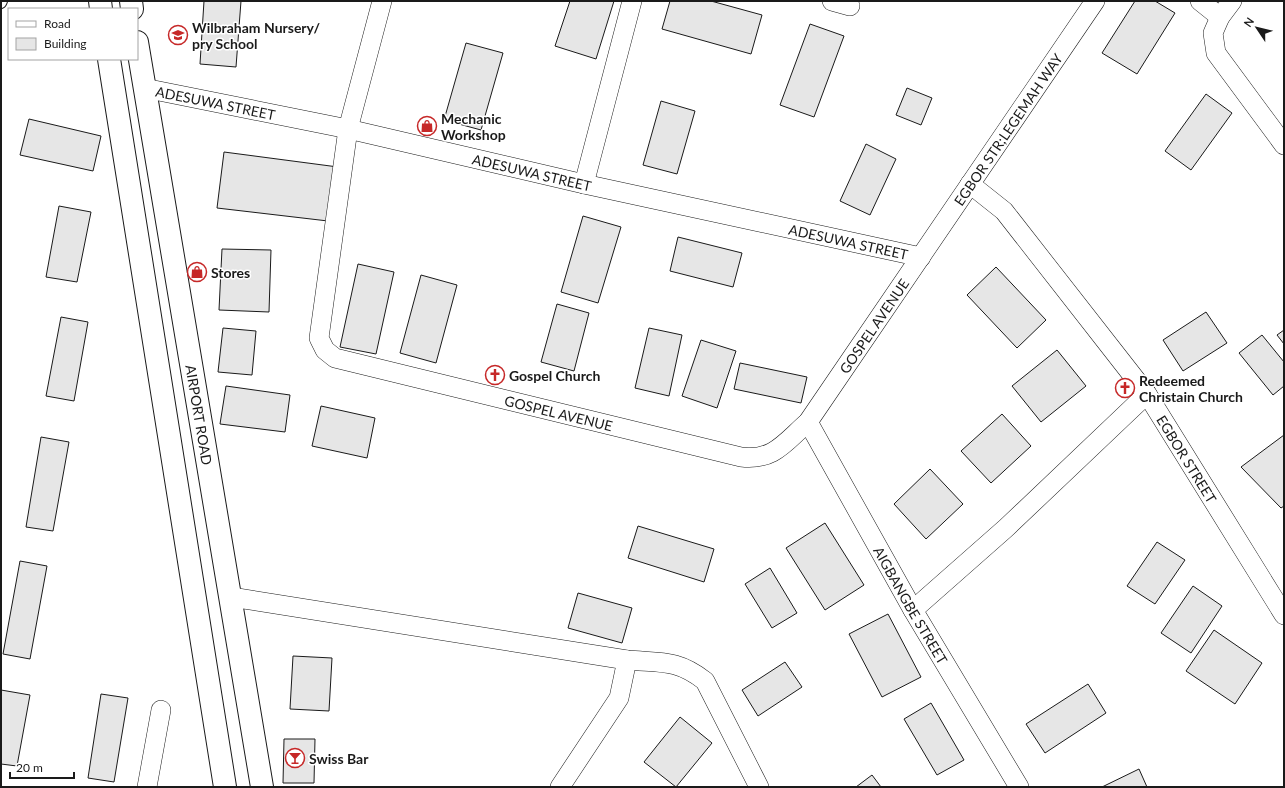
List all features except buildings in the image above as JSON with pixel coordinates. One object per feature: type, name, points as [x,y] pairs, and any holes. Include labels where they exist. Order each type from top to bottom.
[{"type":"main road","name":"AIRPORT ROAD","points":[[138,49],[262,787]]},
{"type":"main road","points":[[109,60],[225,787]]},
{"type":"street","name":"GOSPEL AVENUE","points":[[382,1],[348,129],[319,338],[325,350],[335,358],[741,457],[755,459],[772,454],[808,422],[921,257]]},
{"type":"street","points":[[584,184],[632,1]]},
{"type":"street","points":[[832,1],[850,6]]},
{"type":"street","name":"EGBOR STR;LEGEMAH WAY","points":[[921,257],[1095,1]]},
{"type":"street","points":[[1200,1],[1220,17]]},
{"type":"street","points":[[1232,1],[1220,17],[1213,33],[1216,52],[1284,145]]},
{"type":"street","name":"ADESUWA STREET","points":[[144,88],[348,129],[584,184],[921,257]]},
{"type":"street","name":"EGBOR STREET","points":[[970,184],[1004,211],[1148,394],[1284,615]]},
{"type":"street","points":[[913,610],[1006,528],[1148,394]]},
{"type":"street","name":"AIGBANGBE STREET","points":[[808,422],[913,610],[1018,787]]},
{"type":"street","points":[[231,596],[627,660],[676,664],[690,670],[705,681],[759,787]]},
{"type":"street","points":[[560,787],[619,698],[627,660]]},
{"type":"street","points":[[147,787],[161,710]]},
{"type":"place","name":"Wilbraham Nursery/ pry School","points":[[178,35]]},
{"type":"place","name":"Mechanic Workshop","points":[[427,126]]},
{"type":"place","name":"Stores","points":[[197,272]]},
{"type":"place","name":"Gospel Church","points":[[495,375]]},
{"type":"place","name":"Redeemed Christain Church","points":[[1125,388]]},
{"type":"place","name":"Swiss Bar","points":[[295,758]]}]
